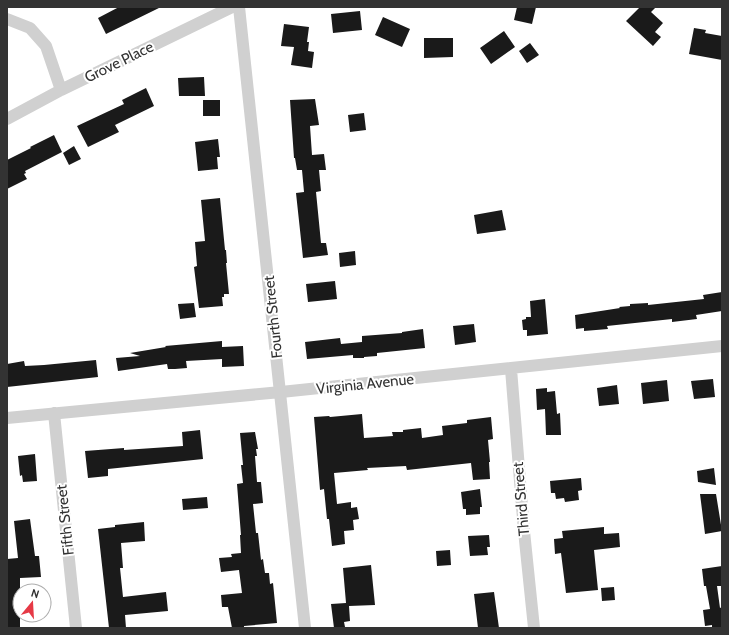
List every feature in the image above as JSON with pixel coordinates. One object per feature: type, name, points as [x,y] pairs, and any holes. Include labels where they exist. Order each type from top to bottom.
[{"type":"street","name":"Grove Place","points":[[7,119],[61,90],[232,7]]},
{"type":"street","name":"Fourth Street","points":[[239,7],[305,628]]},
{"type":"street","points":[[7,19],[30,28],[46,46],[61,90]]},
{"type":"street","name":"Virginia Avenue","points":[[7,418],[54,412],[281,392],[511,369],[722,346]]},
{"type":"street","name":"Third Street","points":[[511,369],[523,523],[534,628]]},
{"type":"street","name":"Fifth Street","points":[[54,412],[76,628]]},
{"type":"building","points":[[119,7],[161,7],[106,34],[98,18]]},
{"type":"building","points":[[517,7],[536,7],[532,24],[514,20]]},
{"type":"building","points":[[640,7],[656,7],[651,12],[663,23],[655,32],[661,37],[653,46],[626,21]]},
{"type":"building","points":[[360,11],[362,30],[333,33],[331,14]]},
{"type":"building","points":[[383,17],[410,29],[402,47],[375,35]]},
{"type":"building","points":[[284,24],[309,27],[307,42],[309,42],[308,51],[314,52],[312,68],[291,65],[294,47],[281,46]]},
{"type":"building","points":[[694,28],[706,30],[705,33],[722,36],[722,60],[689,54]]},
{"type":"building","points":[[504,31],[515,47],[491,64],[480,48]]},
{"type":"building","points":[[424,38],[453,38],[453,57],[424,58]]},
{"type":"building","points":[[530,43],[539,55],[527,63],[519,51]]},
{"type":"building","points":[[204,77],[205,96],[179,96],[178,78]]},
{"type":"building","points":[[146,88],[154,106],[115,125],[119,132],[88,147],[77,126],[124,104],[122,100]]},
{"type":"building","points":[[315,99],[319,125],[310,126],[312,155],[324,154],[326,170],[319,170],[321,191],[316,192],[321,243],[326,243],[328,255],[303,258],[296,193],[304,192],[302,170],[297,170],[294,158],[290,100]]},
{"type":"building","points":[[203,100],[220,100],[220,116],[203,116]]},
{"type":"building","points":[[364,113],[366,130],[350,132],[348,115]]},
{"type":"building","points":[[54,135],[62,152],[25,171],[26,173],[24,174],[27,179],[7,189],[7,160]]},
{"type":"building","points":[[218,139],[220,157],[217,157],[218,169],[198,171],[195,142]]},
{"type":"building","points":[[74,146],[81,159],[69,165],[63,153]]},
{"type":"building","points":[[220,198],[229,294],[224,294],[224,297],[222,297],[223,306],[199,308],[194,267],[197,266],[195,242],[205,241],[201,200]]},
{"type":"building","points":[[502,210],[506,230],[477,234],[474,215]]},
{"type":"building","points":[[355,251],[356,265],[340,267],[339,253]]},
{"type":"building","points":[[335,281],[337,299],[308,302],[306,284]]},
{"type":"building","points":[[722,292],[722,311],[696,315],[697,319],[672,322],[672,319],[607,326],[608,329],[584,331],[584,328],[576,329],[575,315],[630,306],[630,304],[648,303],[648,305],[704,299],[703,295]]},
{"type":"building","points":[[545,299],[548,334],[527,336],[527,330],[523,330],[522,320],[526,319],[526,317],[531,317],[530,301]]},
{"type":"building","points":[[194,303],[196,317],[180,319],[178,304]]},
{"type":"building","points":[[474,324],[476,342],[455,345],[453,326]]},
{"type":"building","points":[[423,329],[425,348],[377,353],[377,356],[364,358],[353,358],[353,355],[307,359],[305,342],[340,338],[341,344],[362,342],[362,336],[402,333]]},
{"type":"building","points":[[222,341],[222,347],[243,346],[244,366],[222,367],[222,359],[186,361],[187,368],[168,369],[167,364],[118,371],[116,358],[140,356],[130,353],[166,347],[165,346]]},
{"type":"building","points":[[96,360],[98,377],[7,387],[7,364],[24,361],[25,366]]},
{"type":"building","points":[[713,379],[715,397],[694,399],[691,381]]},
{"type":"building","points":[[667,380],[669,401],[643,404],[641,383]]},
{"type":"building","points":[[617,385],[619,404],[599,406],[597,388]]},
{"type":"building","points":[[547,388],[547,392],[555,391],[557,414],[560,413],[561,435],[546,435],[545,409],[537,410],[536,389]]},
{"type":"building","points":[[362,414],[364,438],[393,436],[392,432],[403,432],[403,430],[421,428],[422,438],[443,435],[442,426],[467,423],[467,420],[491,417],[493,439],[488,440],[490,479],[473,480],[471,463],[407,470],[406,466],[367,468],[368,470],[334,473],[337,504],[351,502],[351,508],[357,507],[359,519],[353,520],[354,530],[344,531],[345,544],[332,546],[324,489],[320,490],[314,417]]},
{"type":"building","points":[[200,430],[203,459],[108,469],[108,476],[88,478],[85,451],[183,446],[182,432]]},
{"type":"building","points":[[255,432],[258,449],[256,449],[257,456],[255,456],[257,482],[261,482],[263,503],[253,504],[256,533],[258,533],[261,560],[263,559],[265,573],[269,573],[270,584],[273,583],[277,623],[244,626],[244,628],[232,628],[228,607],[222,607],[221,595],[242,593],[239,570],[221,572],[219,558],[232,557],[231,554],[241,553],[237,484],[243,483],[240,433]]},
{"type":"building","points":[[35,454],[37,481],[23,482],[22,475],[20,476],[18,456]]},
{"type":"building","points":[[714,468],[716,485],[698,482],[697,471]]},
{"type":"building","points":[[581,478],[582,490],[578,491],[579,500],[565,502],[564,498],[556,499],[555,493],[551,493],[550,481]]},
{"type":"building","points":[[480,489],[482,507],[480,507],[480,514],[466,515],[466,509],[463,509],[461,492]]},
{"type":"building","points":[[700,494],[716,494],[722,531],[705,534]]},
{"type":"building","points":[[207,497],[208,508],[183,510],[182,499]]},
{"type":"building","points":[[30,519],[35,556],[39,556],[41,577],[20,578],[20,583],[12,583],[12,623],[20,623],[20,628],[7,628],[7,559],[18,558],[14,521]]},
{"type":"building","points":[[144,522],[145,541],[121,543],[123,568],[120,568],[123,597],[166,592],[168,611],[125,615],[126,628],[109,628],[98,529],[115,527],[115,525]]},
{"type":"building","points":[[604,527],[604,534],[619,533],[620,547],[594,550],[598,590],[566,593],[561,553],[555,554],[554,539],[563,538],[562,531]]},
{"type":"building","points":[[489,535],[490,547],[487,547],[488,555],[470,556],[468,536]]},
{"type":"building","points":[[450,550],[451,565],[437,566],[436,551]]},
{"type":"building","points":[[371,565],[375,605],[349,606],[350,621],[344,622],[345,627],[334,628],[331,604],[346,603],[343,568]]},
{"type":"building","points":[[722,566],[722,586],[717,586],[720,608],[722,607],[722,628],[712,628],[712,625],[705,626],[703,610],[710,609],[706,586],[704,586],[702,569]]},
{"type":"building","points":[[614,587],[615,600],[602,601],[601,588]]},
{"type":"building","points":[[494,592],[499,628],[478,628],[474,594]]}]
